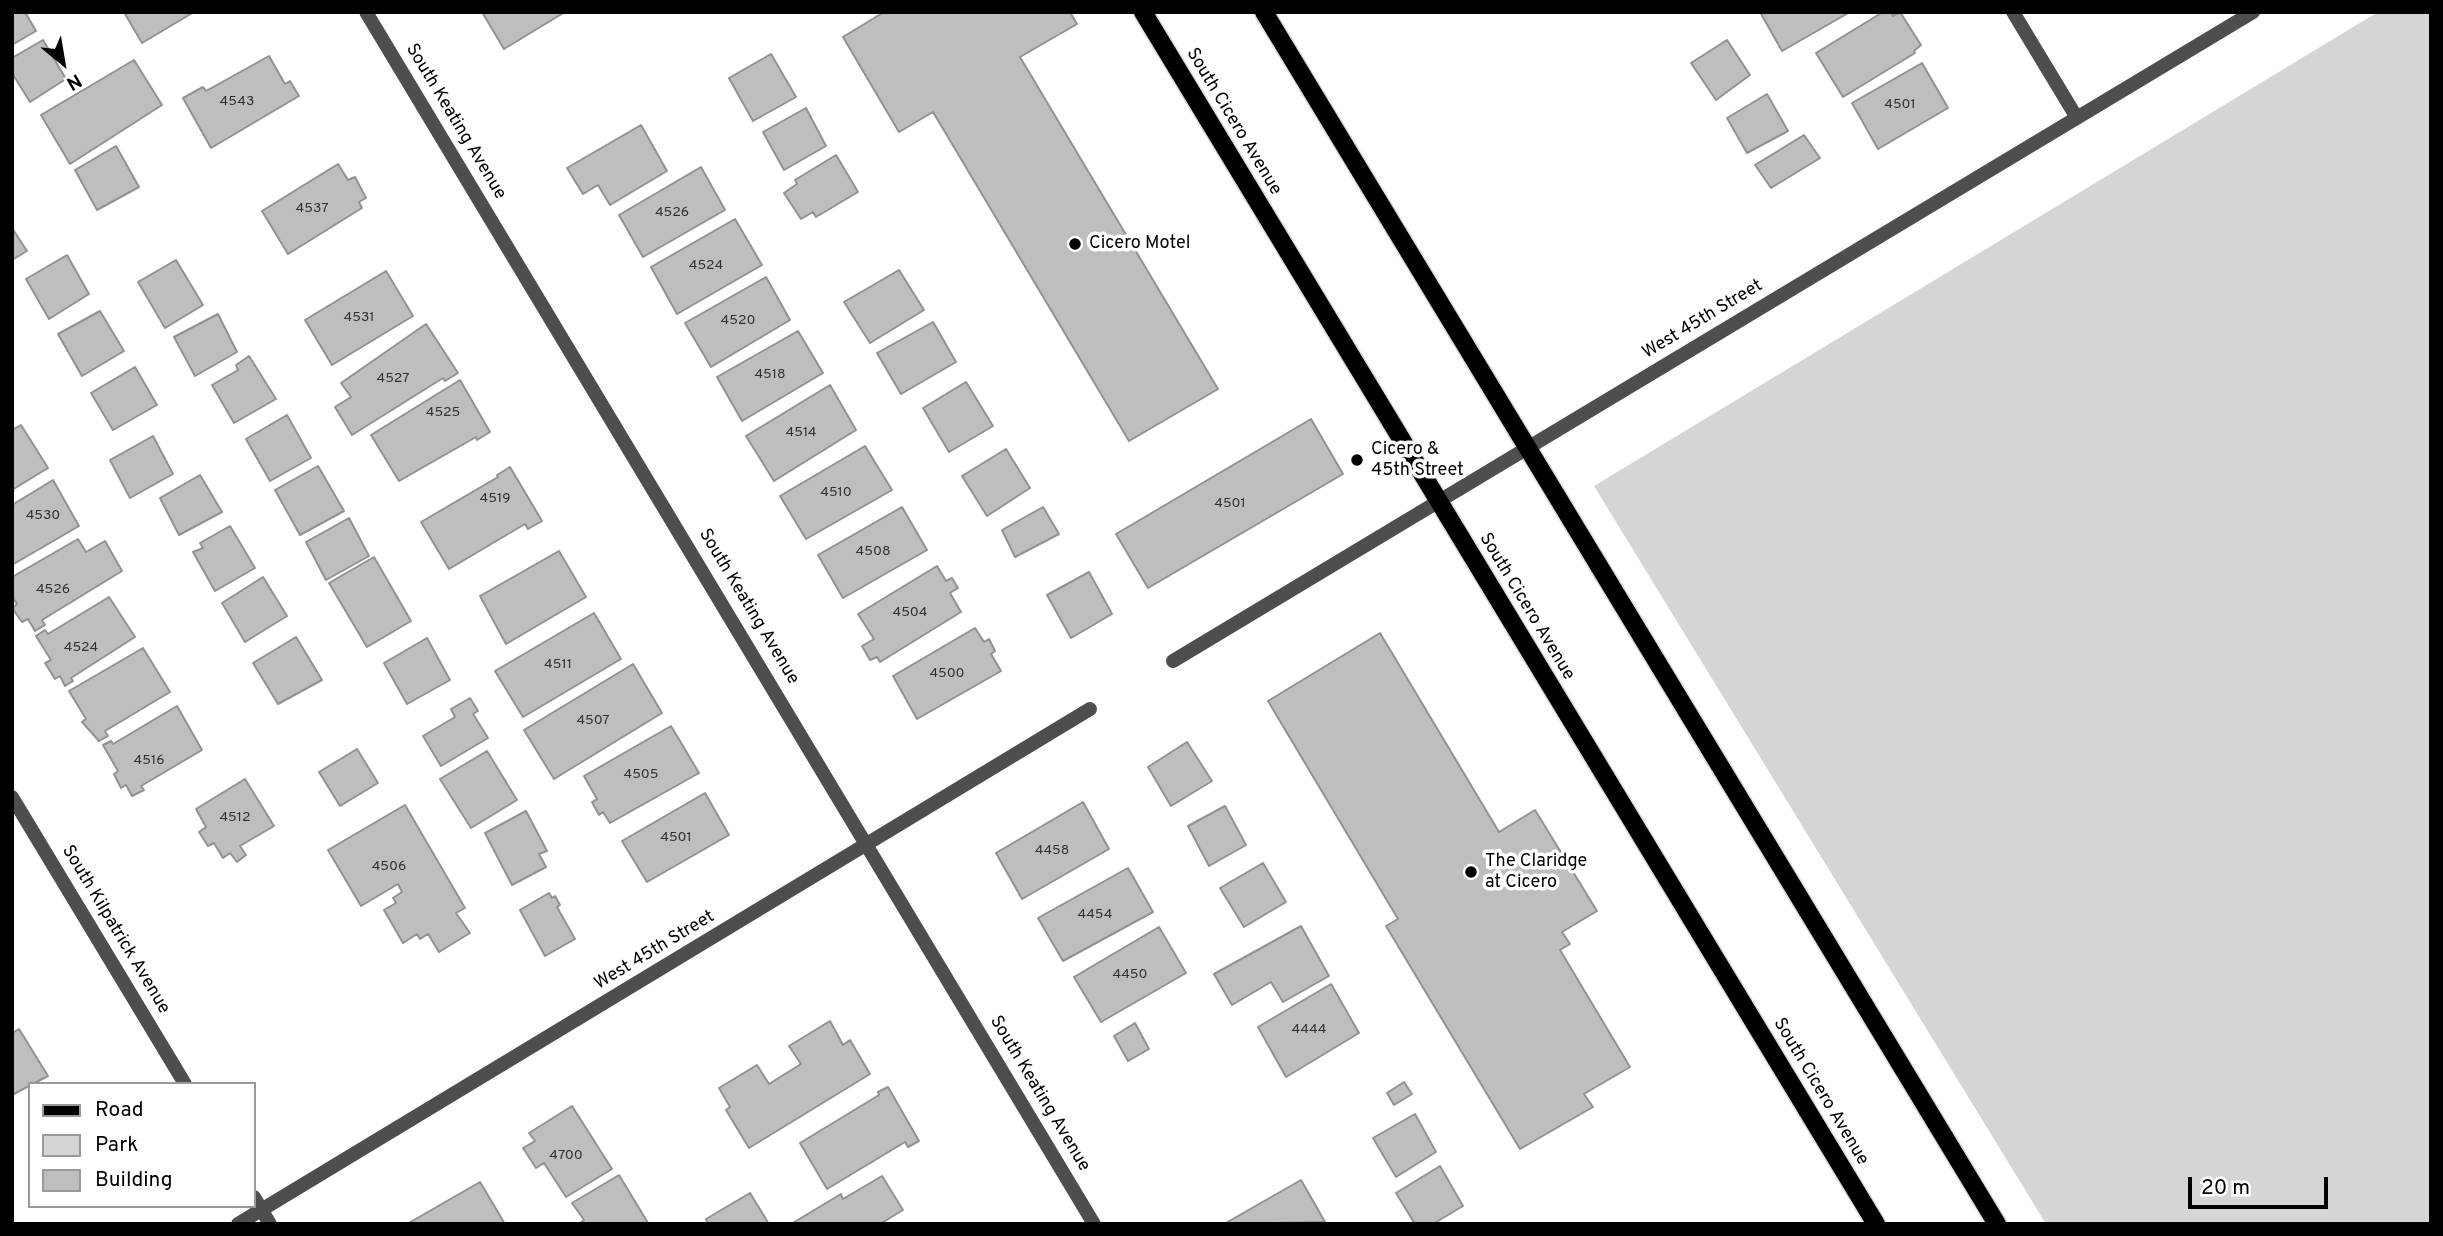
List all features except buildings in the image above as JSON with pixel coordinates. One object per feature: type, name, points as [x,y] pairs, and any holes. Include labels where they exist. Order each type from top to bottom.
[{"type":"main road","name":"South Cicero Avenue","points":[[1143,12],[1875,1224]]},
{"type":"main road","points":[[1264,12],[1997,1224]]},
{"type":"street","name":"South Keating Avenue","points":[[366,12],[1094,1224]]},
{"type":"street","points":[[2013,12],[2077,118]]},
{"type":"street","name":"West 45th Street","points":[[1173,661],[2253,12]]},
{"type":"street","name":"West 45th Street","points":[[257,1203],[868,845],[1090,709]]},
{"type":"street","name":"South Kilpatrick Avenue","points":[[12,797],[184,1082]]},
{"type":"street","points":[[257,1203],[270,1224]]},
{"type":"street","name":"West 45th Street","points":[[238,1224],[252,1208]]},
{"type":"green space","points":[[2378,12],[2431,12],[2431,1224],[2046,1224],[1594,486]]},
{"type":"place","name":"Cicero Motel","points":[[1075,244]]},
{"type":"place","name":"Cicero & 45th Street","points":[[1357,460]]},
{"type":"place","name":"The Claridge at Cicero","points":[[1471,872]]}]
